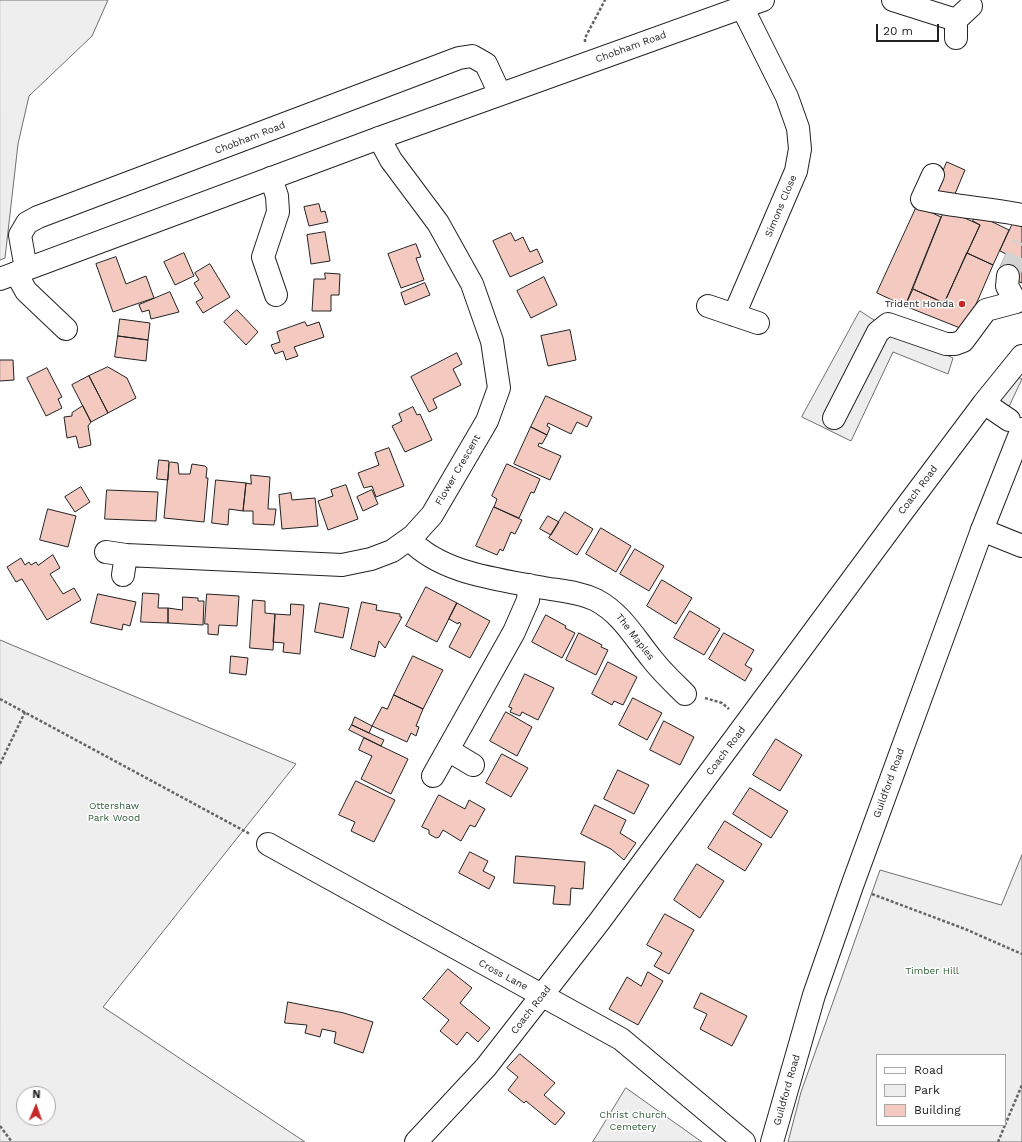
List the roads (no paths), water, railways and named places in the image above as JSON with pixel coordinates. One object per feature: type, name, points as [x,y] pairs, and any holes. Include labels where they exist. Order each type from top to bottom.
[{"type":"street","name":"Chobham Road","points":[[500,94],[486,64],[472,56],[459,58],[38,217],[27,223],[20,235],[14,274],[379,138],[763,0]]},
{"type":"street","points":[[893,0],[961,22]]},
{"type":"street","name":"Simons Close","points":[[734,315],[796,171],[800,149],[798,128],[787,97],[742,7]]},
{"type":"street","name":"Flower Crescent","points":[[118,561],[342,566],[370,559],[392,551],[409,539],[432,515],[487,420],[499,388],[498,371],[492,341],[472,284],[438,223],[391,160],[379,138]]},
{"type":"street","points":[[933,175],[922,198],[942,204],[972,206],[1022,216]]},
{"type":"street","points":[[271,178],[277,196],[278,212],[263,257],[276,296]]},
{"type":"street","points":[[14,274],[26,291],[66,329]]},
{"type":"street","points":[[834,418],[878,332],[888,324],[946,344],[954,344],[963,341],[986,310],[1017,292]]},
{"type":"street","points":[[708,306],[758,324]]},
{"type":"street","name":"Coach Road","points":[[418,1140],[486,1067],[542,996],[599,922],[984,403],[1022,356]]},
{"type":"street","points":[[984,403],[1016,425]]},
{"type":"street","name":"Guildford Road","points":[[772,1142],[814,995],[852,886],[982,530],[1016,425]]},
{"type":"street","points":[[982,530],[1022,546]]},
{"type":"street","name":"The Maples","points":[[409,539],[429,557],[460,570],[529,585],[567,590],[595,600],[613,610],[630,628],[652,660],[685,694]]},
{"type":"street","points":[[433,776],[514,632],[528,600],[529,585]]},
{"type":"street","points":[[448,750],[473,765]]},
{"type":"street","name":"Cross Lane","points":[[268,844],[621,1039],[744,1142]]},
{"type":"tunnel","points":[[1008,276],[1022,243]]},
{"type":"place","name":"Trident Honda","points":[[962,304]]},
{"type":"park label","name":"Ottershaw Park Wood","points":[[114,812]]},
{"type":"park label","name":"Timber Hill","points":[[932,971]]},
{"type":"park label","name":"Christ Church Cemetery","points":[[633,1120]]}]
